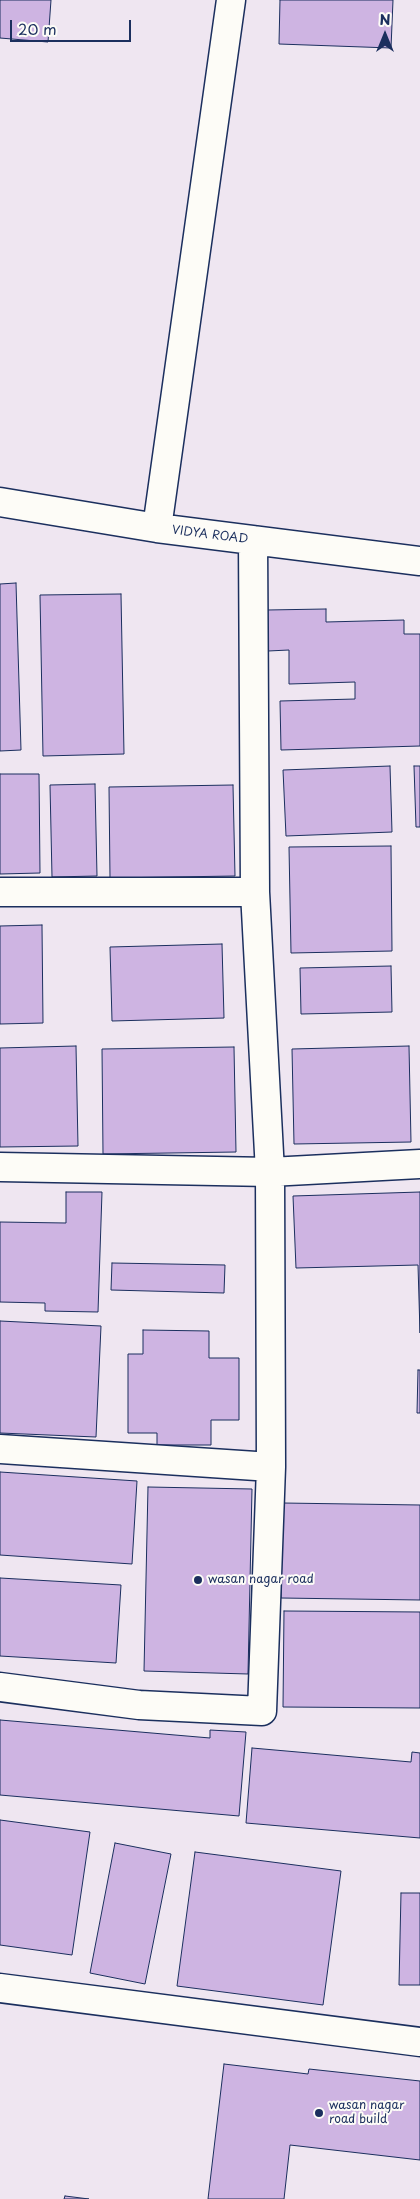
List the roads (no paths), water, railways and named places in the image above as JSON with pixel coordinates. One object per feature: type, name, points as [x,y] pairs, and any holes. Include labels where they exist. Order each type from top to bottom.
[{"type":"street","points":[[157,528],[231,0]]},
{"type":"street","name":"VIDYA ROAD","points":[[0,502],[157,528],[420,561]]},
{"type":"street","points":[[0,1687],[139,1705],[262,1712],[271,1467],[270,1172],[255,892],[253,540]]},
{"type":"street","points":[[0,892],[255,892]]},
{"type":"street","points":[[0,1167],[270,1172],[420,1164]]},
{"type":"street","points":[[0,1449],[271,1467]]},
{"type":"street","points":[[0,1988],[420,2042]]},
{"type":"place","name":"wasan nagar road","points":[[198,1580]]},
{"type":"place","name":"wasan nagar road build","points":[[319,2113]]}]
